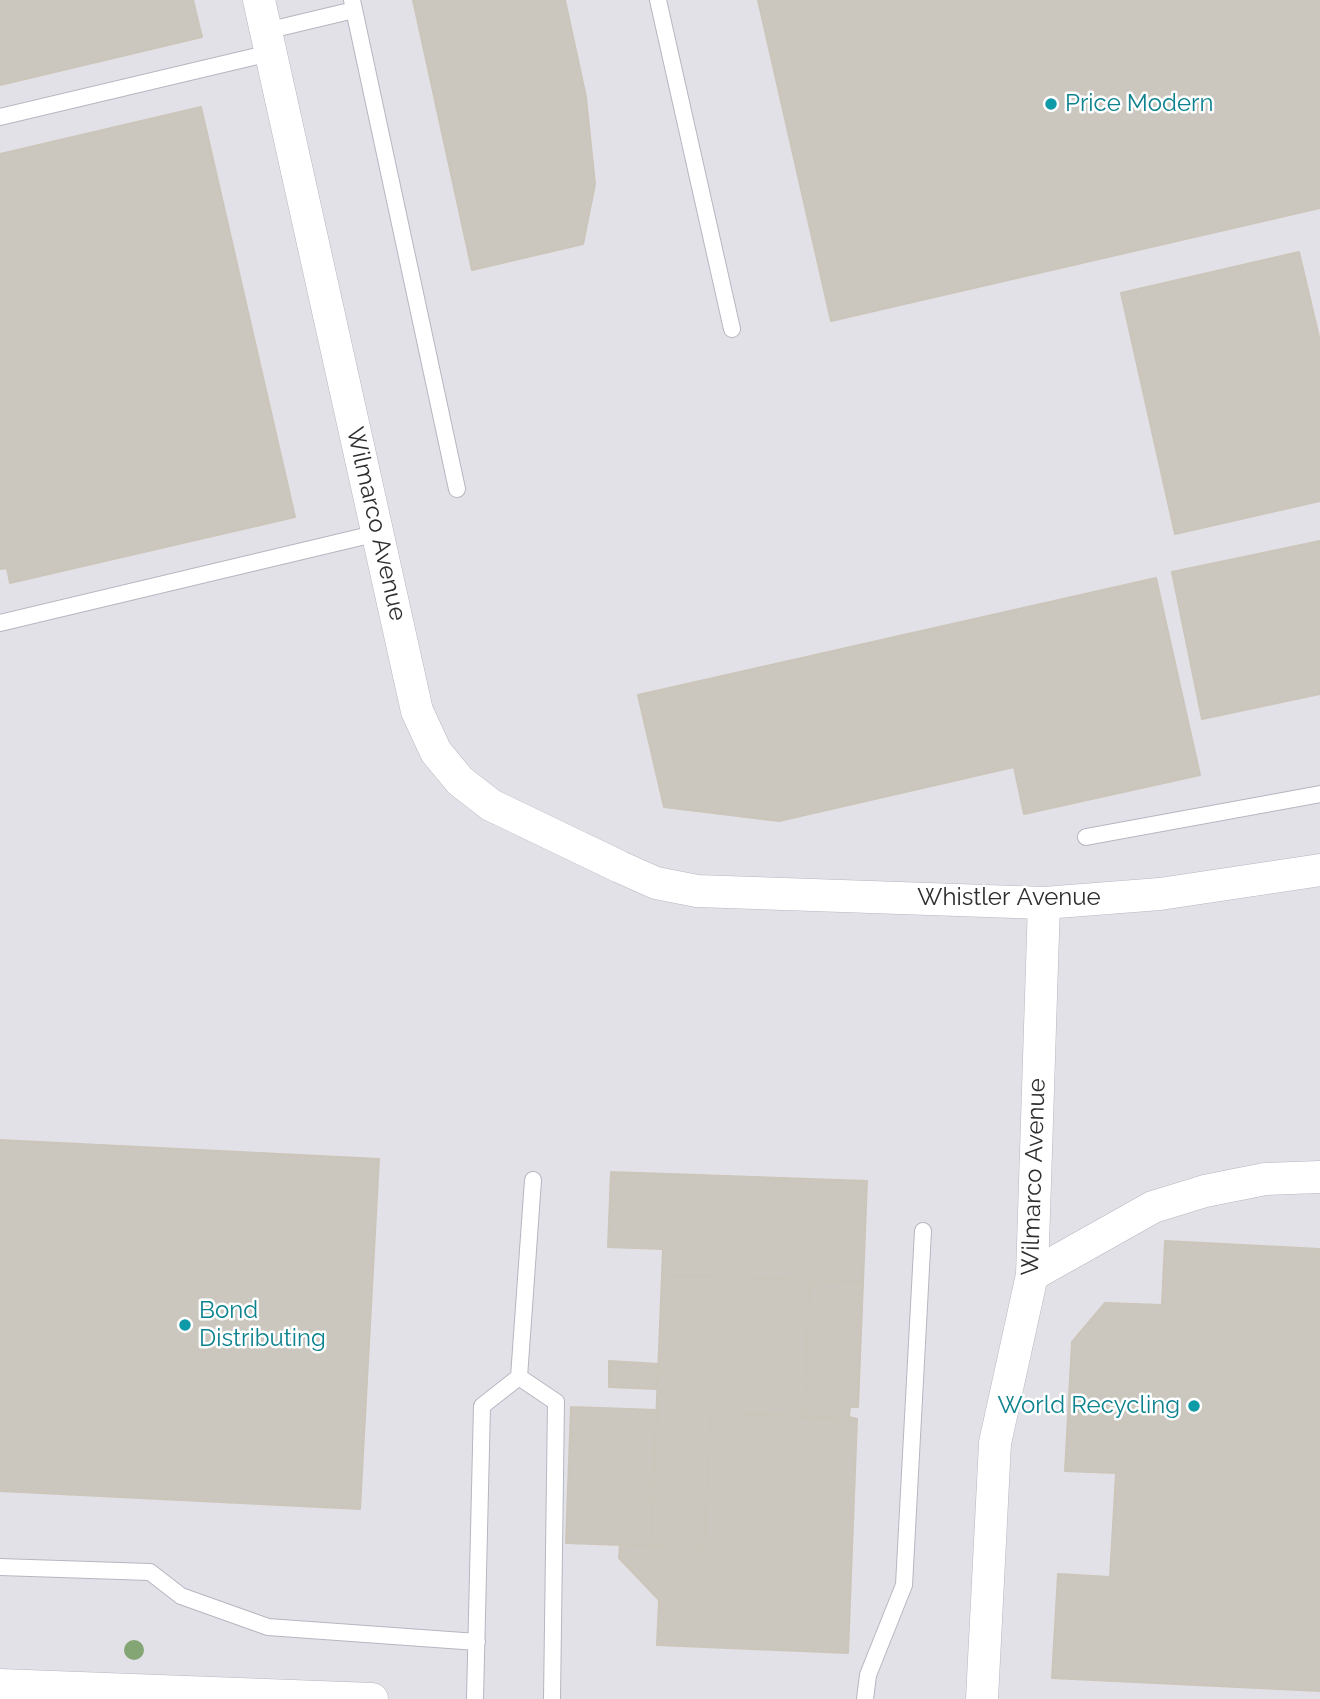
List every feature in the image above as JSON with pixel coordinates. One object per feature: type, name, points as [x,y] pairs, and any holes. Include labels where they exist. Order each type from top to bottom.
[{"type":"street","name":"Wilmarco Avenue","points":[[259,0],[417,711],[436,752],[460,782],[491,805],[656,883],[697,891]]},
{"type":"street","name":"Whistler Avenue","points":[[697,891],[1044,902],[1160,894],[1320,870]]},
{"type":"street","name":"Wilmarco Avenue","points":[[982,1699],[995,1443],[1032,1275],[1044,902]]},
{"type":"street","points":[[1032,1275],[1153,1207],[1205,1191],[1265,1179],[1320,1177]]},
{"type":"street","points":[[0,1685],[372,1699]]},
{"type":"lane","points":[[658,0],[732,329]]},
{"type":"lane","points":[[0,117],[268,42],[353,5],[457,489]]},
{"type":"lane","points":[[0,623],[378,533]]},
{"type":"lane","points":[[1086,837],[1320,793]]},
{"type":"lane","points":[[475,1699],[482,1406],[519,1377],[533,1181]]},
{"type":"lane","points":[[865,1699],[868,1675],[904,1585],[923,1231]]},
{"type":"lane","points":[[519,1377],[556,1402],[552,1699]]},
{"type":"lane","points":[[0,1567],[150,1572],[181,1596],[268,1627],[477,1642]]},
{"type":"shaded area","points":[[0,0],[1320,0],[1320,1699],[0,1699]]},
{"type":"building","points":[[0,0],[193,0],[202,37],[0,85]]},
{"type":"building","points":[[413,0],[565,0],[586,97],[595,184],[583,244],[472,270]]},
{"type":"building","name":"Price Modern","points":[[758,0],[1320,0],[1320,208],[831,321]]},
{"type":"building","points":[[201,107],[295,517],[10,583],[7,568],[0,569],[0,154]]},
{"type":"building","points":[[1299,252],[1320,341],[1320,501],[1175,534],[1121,293]]},
{"type":"building","points":[[1320,541],[1320,694],[1202,719],[1172,572]]},
{"type":"building","points":[[1156,578],[1200,775],[1024,814],[1014,767],[779,821],[664,807],[638,695]]},
{"type":"building","name":"Bond Distributing","points":[[0,1140],[379,1159],[360,1509],[0,1491]]},
{"type":"building","points":[[611,1172],[867,1181],[863,1282],[662,1275],[663,1249],[608,1247]]},
{"type":"building","name":"World Recycling","points":[[1165,1241],[1320,1249],[1320,1691],[1052,1678],[1058,1574],[1110,1577],[1116,1473],[1065,1471],[1072,1342],[1105,1303],[1162,1305]]},
{"type":"building","points":[[662,1275],[809,1280],[805,1416],[711,1413],[704,1547],[651,1546]]},
{"type":"building","points":[[809,1280],[863,1282],[858,1407],[850,1407],[849,1417],[857,1419],[805,1416]]},
{"type":"building","points":[[609,1361],[659,1364],[657,1389],[609,1387]]},
{"type":"building","points":[[571,1407],[657,1410],[651,1546],[566,1543]]},
{"type":"building","points":[[711,1413],[857,1419],[848,1653],[657,1645],[659,1600],[619,1558],[620,1545],[704,1547]]},
{"type":"place","name":"Price Modern","points":[[1051,104]]},
{"type":"place","name":"Bond Distributing","points":[[185,1325]]},
{"type":"place","name":"World Recycling","points":[[1194,1406]]}]
